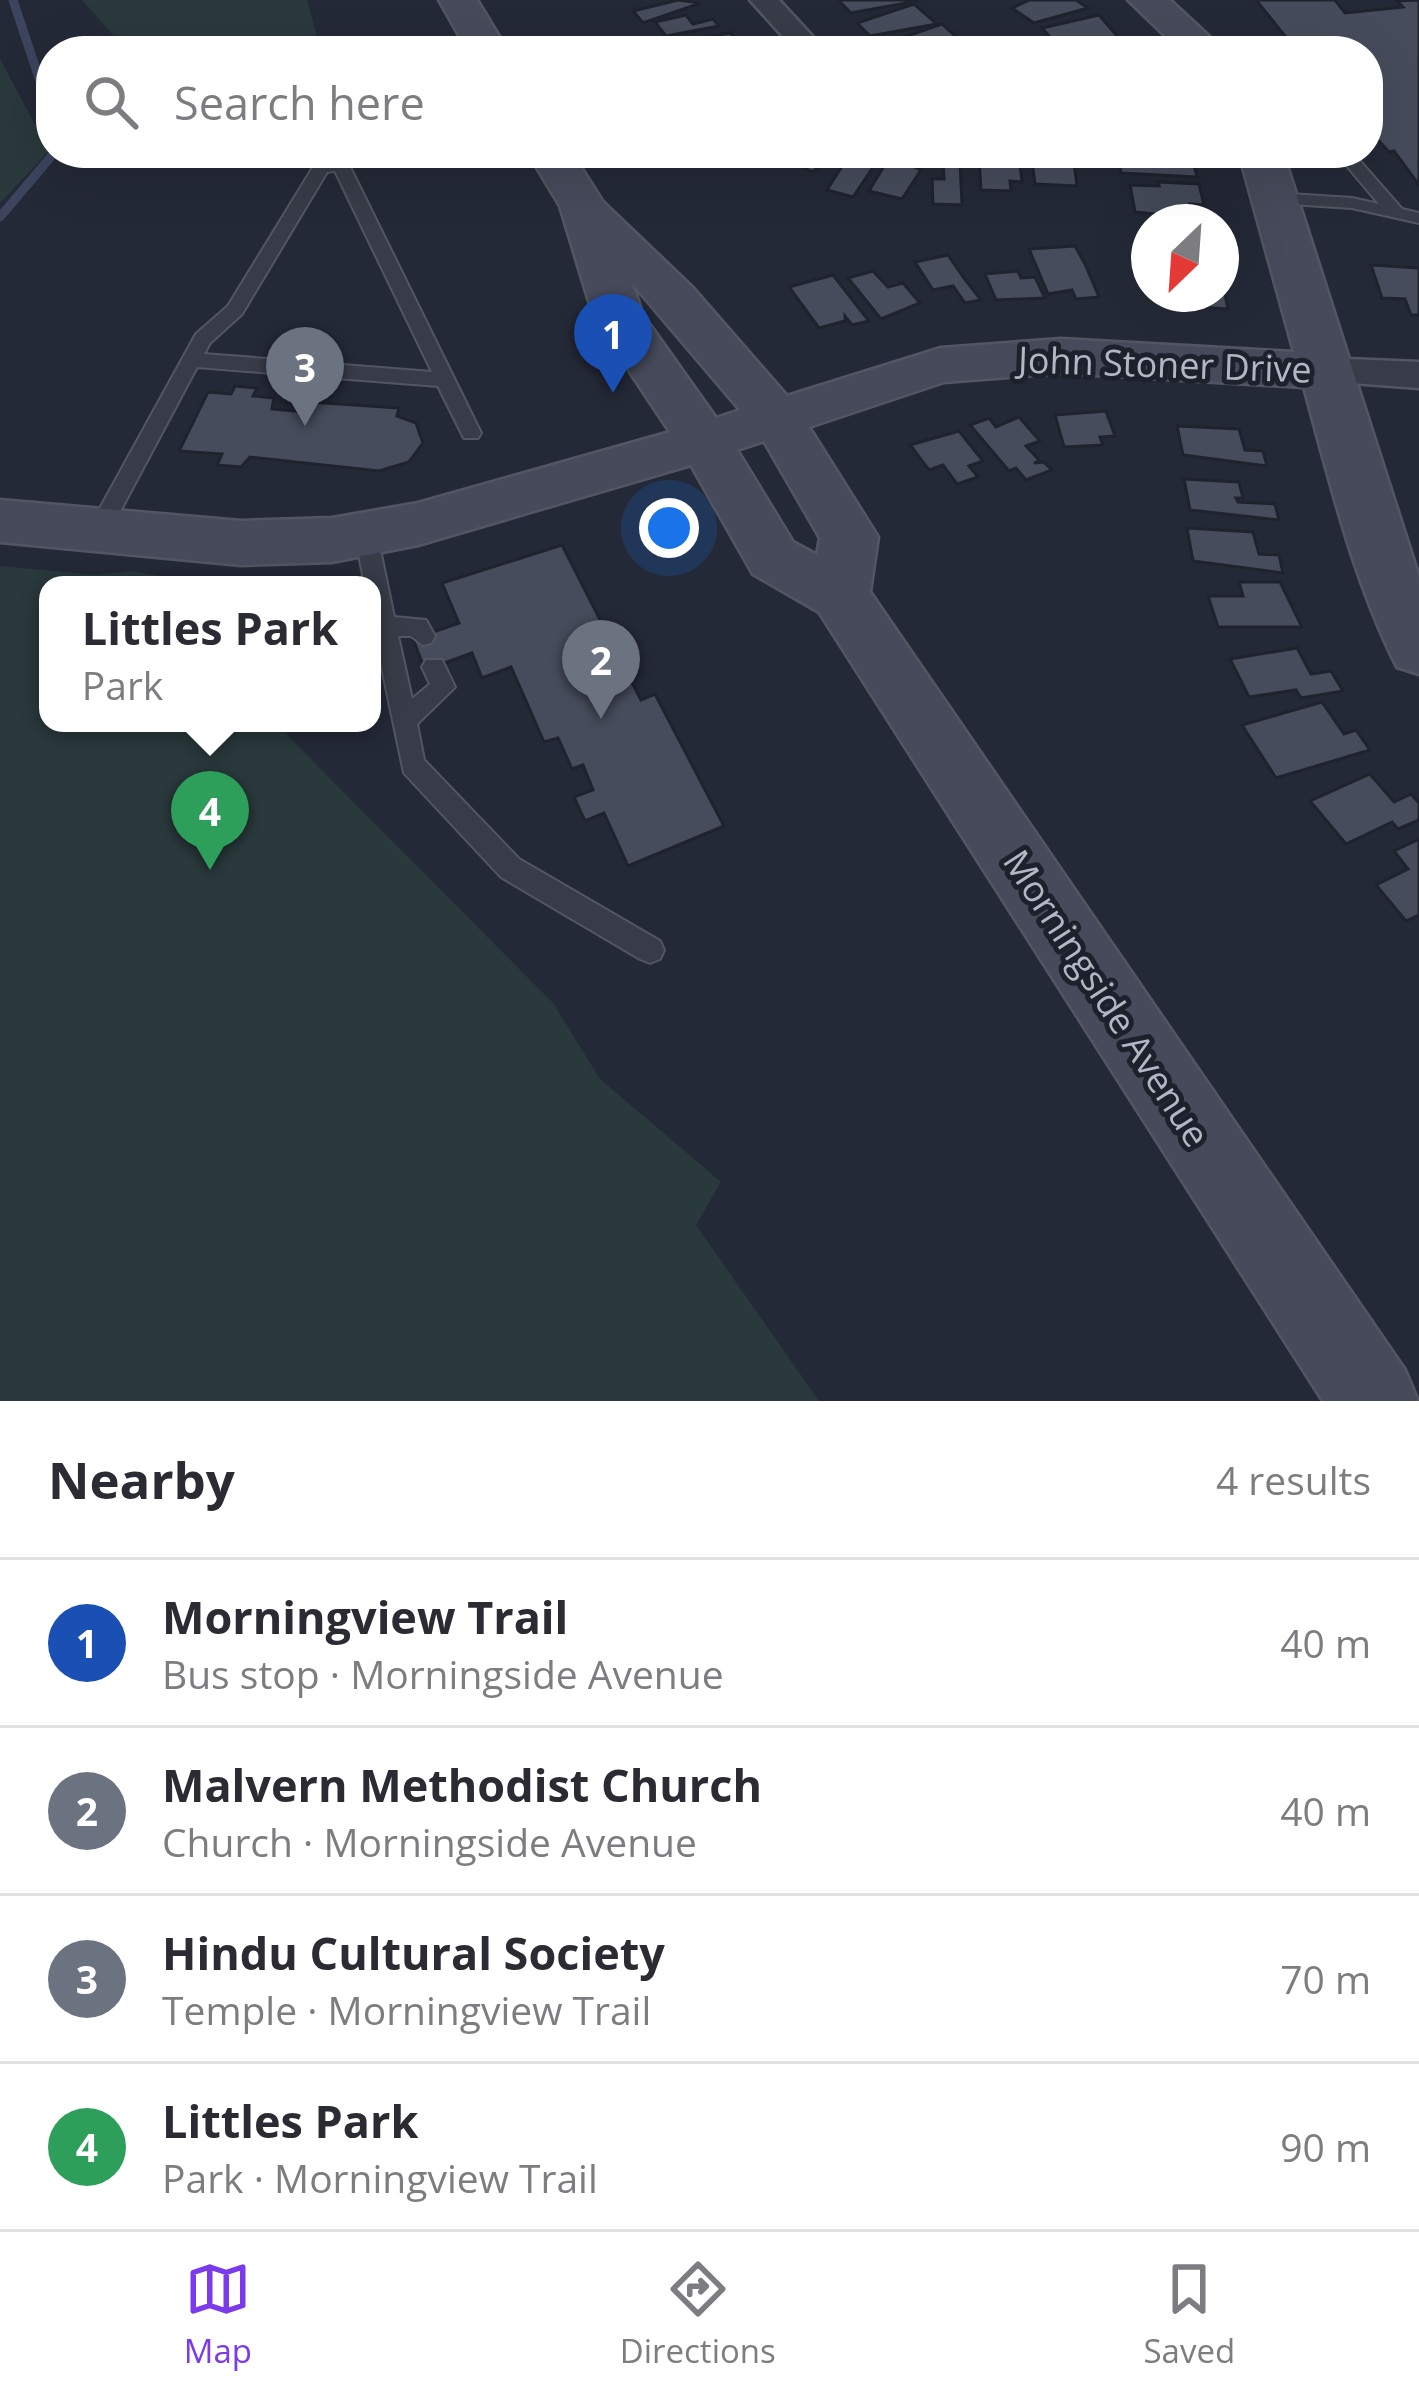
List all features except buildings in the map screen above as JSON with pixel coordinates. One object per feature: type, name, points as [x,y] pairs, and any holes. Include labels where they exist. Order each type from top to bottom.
[{"type":"main road","points":[[458,0],[479,36]]},
{"type":"main road","points":[[1147,0],[1187,36]]},
{"type":"main road","name":"Morningside Avenue","points":[[559,168],[583,206],[675,298],[777,419],[849,537],[840,595]]},
{"type":"main road","points":[[1268,176],[1378,549],[1419,649]]},
{"type":"main road","name":"Morningside Avenue","points":[[583,206],[619,318],[703,440],[773,558],[840,595],[1374,1401]]},
{"type":"main road","name":"John Stoner Drive","points":[[0,520],[265,543],[366,535],[777,419],[900,376],[1006,357],[1324,370]]},
{"type":"street","points":[[764,0],[798,36]]},
{"type":"street","name":"John Stoner Drive","points":[[1324,370],[1419,375]]},
{"type":"lane","points":[[99,530],[203,339],[235,310],[321,168]]},
{"type":"lane","points":[[342,168],[471,433]]},
{"type":"lane","points":[[1357,168],[1397,214]]},
{"type":"lane","points":[[1268,176],[1419,218]]},
{"type":"lane","points":[[192,360],[445,380]]},
{"type":"lane","points":[[366,535],[375,576]]},
{"type":"lane","points":[[381,607],[413,765],[510,868],[650,950]]},
{"type":"lane","points":[[385,626],[418,627],[424,636]]},
{"type":"lane","points":[[404,720],[442,687],[434,667]]},
{"type":"shaded area","points":[[82,0],[307,0],[317,36],[114,36]]},
{"type":"shaded area","points":[[0,59],[36,127],[36,165],[0,203]]},
{"type":"shaded area","points":[[0,566],[161,576],[39,576],[39,732],[286,732],[553,1003],[600,1079],[721,1182],[696,1225],[819,1401],[0,1401]]},
{"type":"waterway","points":[[13,0],[36,69]]},
{"type":"waterway","points":[[0,217],[41,168]]},
{"type":"place","name":"Morningview Trail","points":[[613,393]]},
{"type":"place","name":"Hindu Cultural Society","points":[[305,426]]},
{"type":"place","name":"Malvern Methodist Church","points":[[601,719]]},
{"type":"place","name":"Littles Park","points":[[210,870]]}]
